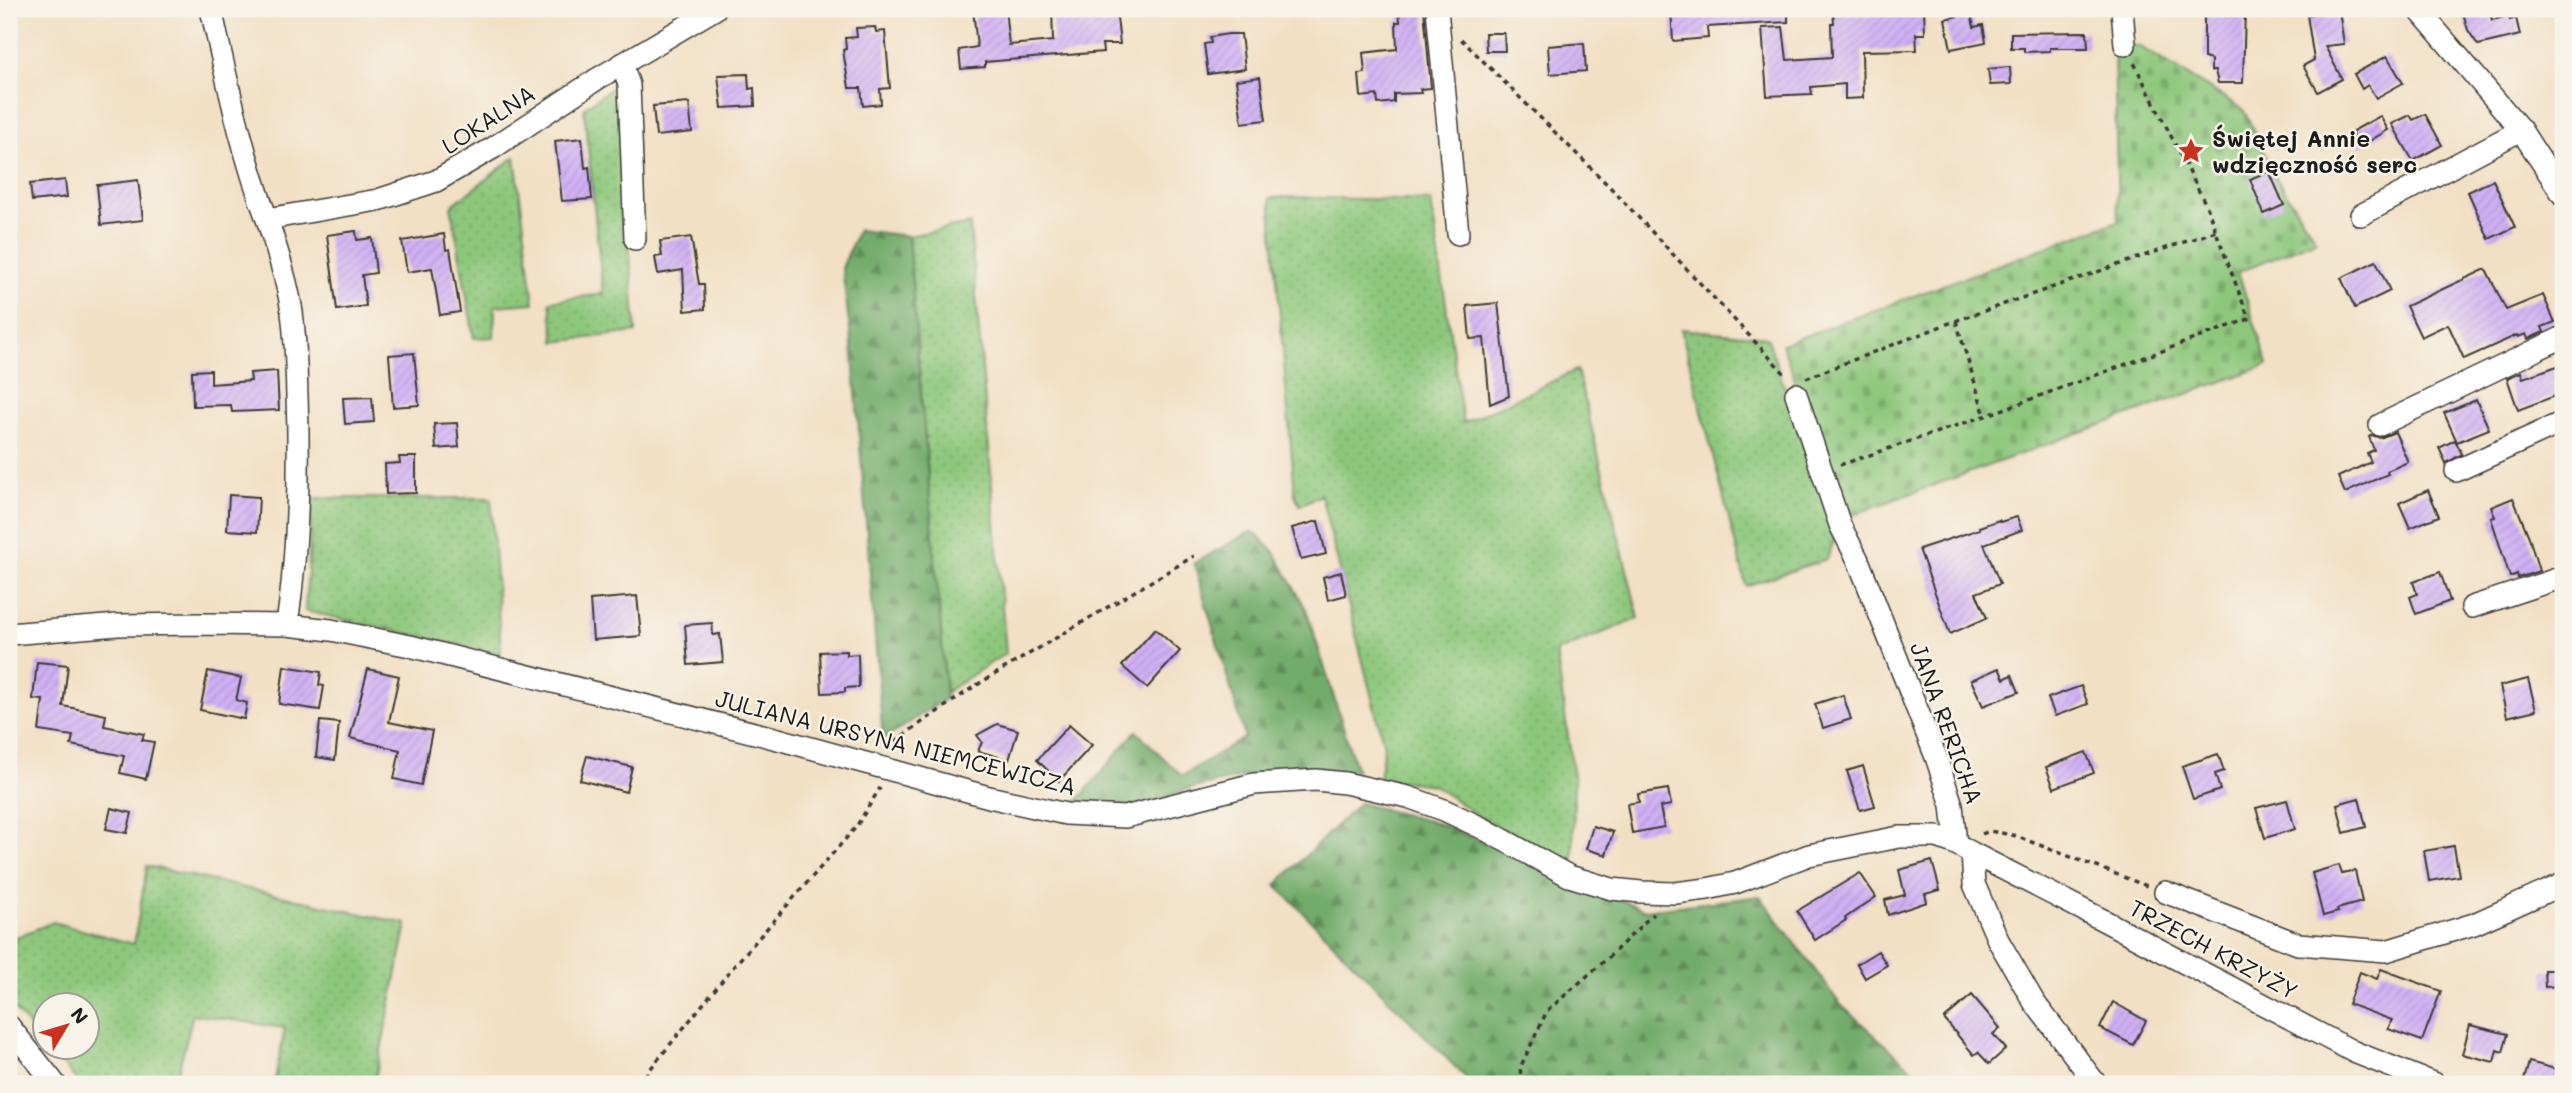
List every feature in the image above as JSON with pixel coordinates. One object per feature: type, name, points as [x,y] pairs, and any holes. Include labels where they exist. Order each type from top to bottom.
[{"type":"street","points":[[211,9],[251,177],[267,219],[291,306],[299,446],[297,521],[287,625]]},
{"type":"street","name":"LOKALNA","points":[[267,219],[378,200],[436,181],[494,148],[622,64],[715,9]]},
{"type":"street","points":[[2122,9],[2125,45]]},
{"type":"street","points":[[2418,9],[2521,130],[2563,195]]},
{"type":"street","points":[[1437,15],[1458,234]]},
{"type":"street","points":[[622,64],[629,85],[635,239]]},
{"type":"street","points":[[2361,215],[2521,130]]},
{"type":"street","points":[[2380,425],[2563,337]]},
{"type":"street","name":"JANA RERICHA","points":[[1794,388],[1840,525],[1858,560],[1882,621],[1952,805],[1974,884],[1998,940],[2034,1002],[2096,1084]]},
{"type":"street","points":[[2456,471],[2563,422]]},
{"type":"street","points":[[2472,607],[2563,577]]},
{"type":"street","name":"JULIANA URSYNA NIEMCEWICZA","points":[[9,634],[118,625],[287,625],[331,630],[410,646],[778,739],[888,771],[1051,812],[1125,817],[1254,783],[1316,780],[1345,783],[1408,797],[1444,810],[1569,876],[1612,888],[1675,893],[1735,883],[1810,855],[1899,837],[1937,837],[1964,848]]},
{"type":"street","name":"TRZECH KRZYŻY","points":[[1964,848],[2354,1052],[2435,1084]]},
{"type":"street","points":[[2165,892],[2298,944],[2386,951],[2474,924],[2563,884]]},
{"type":"street","points":[[9,1026],[55,1084]]},
{"type":"path","points":[[1437,15],[1609,186],[1794,388],[1955,321],[2216,231]]},
{"type":"path","points":[[1835,453],[1840,465],[1985,416],[2249,319],[2206,205],[2125,45]]},
{"type":"path","points":[[1955,321],[1985,416]]},
{"type":"path","points":[[887,746],[975,686],[1194,556]]},
{"type":"path","points":[[638,1084],[734,966],[856,827],[888,771]]},
{"type":"path","points":[[1964,848],[1989,831],[2012,835],[2165,892]]},
{"type":"path","points":[[1522,1084],[1520,1068],[1548,1011],[1675,893]]},
{"type":"green space","points":[[2139,46],[2243,109],[2277,179],[2316,240],[2238,272],[2268,365],[1843,518],[1782,344],[2118,221],[2114,47]]},
{"type":"green space","points":[[617,84],[636,332],[555,342],[550,301],[603,294],[584,108]]},
{"type":"green space","points":[[515,157],[534,303],[495,306],[494,337],[474,338],[451,206]]},
{"type":"green space","points":[[1270,198],[1431,201],[1463,423],[1577,370],[1639,618],[1556,652],[1574,778],[1573,862],[1483,819],[1433,785],[1379,778],[1384,746],[1321,495],[1300,505],[1295,495]]},
{"type":"green space","points":[[970,224],[1006,653],[946,692],[908,236]]},
{"type":"green space","points":[[858,230],[908,236],[946,692],[945,699],[883,740],[853,355],[842,268]]},
{"type":"green space","points":[[1681,329],[1767,337],[1836,536],[1827,559],[1746,586]]},
{"type":"green space","points":[[313,498],[491,498],[501,654],[305,611]]},
{"type":"green space","points":[[1252,531],[1274,551],[1306,609],[1357,771],[1282,768],[1185,790],[1143,804],[1103,810],[1073,806],[1136,731],[1182,776],[1245,737],[1194,563]]},
{"type":"green space","points":[[1359,803],[1440,824],[1645,910],[1760,896],[1841,1005],[1929,1084],[1472,1084],[1276,885]]},
{"type":"green space","points":[[147,866],[407,924],[374,1084],[274,1084],[285,1028],[193,1014],[175,1084],[80,1084],[60,1062],[102,1062],[102,992],[32,992],[32,1030],[9,1003],[9,940],[53,922],[134,944]]},
{"type":"building","points":[[973,9],[1005,9],[1009,45],[1053,41],[1052,9],[1116,9],[1120,44],[1102,44],[1103,52],[985,62],[985,67],[961,69],[959,50],[977,47]]},
{"type":"building","points":[[1399,9],[1424,9],[1431,88],[1420,89],[1421,93],[1394,94],[1394,102],[1378,104],[1377,95],[1361,97],[1359,74],[1365,73],[1363,53],[1397,49],[1396,22],[1400,22]]},
{"type":"building","points":[[1671,9],[1788,9],[1788,22],[1707,27],[1708,38],[1673,41]]},
{"type":"building","points":[[1924,9],[1925,34],[1916,34],[1917,50],[1862,51],[1863,98],[1845,99],[1845,84],[1811,87],[1812,94],[1767,96],[1762,28],[1783,27],[1787,60],[1832,57],[1833,10]]},
{"type":"building","points":[[2204,9],[2245,9],[2243,83],[2218,83],[2215,71],[2211,71],[2211,60],[2204,58]]},
{"type":"building","points":[[2462,9],[2489,9],[2492,20],[2508,16],[2510,20],[2516,18],[2520,35],[2478,45],[2468,30]]},
{"type":"building","points":[[2339,10],[2344,44],[2325,46],[2342,79],[2318,92],[2303,66],[2314,60],[2307,15]]},
{"type":"building","points":[[1971,13],[1974,27],[1983,25],[1986,42],[1951,49],[1945,19]]},
{"type":"building","points":[[875,27],[876,32],[885,31],[890,88],[880,89],[881,104],[863,106],[861,88],[849,88],[843,50],[846,49],[845,38],[857,37],[856,28]]},
{"type":"building","points":[[2087,32],[2088,48],[2050,48],[2050,51],[2024,52],[2024,48],[2011,48],[2011,33]]},
{"type":"building","points":[[1485,33],[1504,33],[1505,51],[1486,51]]},
{"type":"building","points":[[1241,34],[1245,69],[1208,74],[1204,44],[1211,43],[1210,37]]},
{"type":"building","points":[[1584,43],[1586,71],[1550,74],[1548,46]]},
{"type":"building","points":[[2387,56],[2403,83],[2376,98],[2368,85],[2362,89],[2354,74]]},
{"type":"building","points":[[2010,67],[2011,84],[1990,85],[1988,69]]},
{"type":"building","points":[[748,74],[749,89],[754,88],[755,106],[722,108],[718,75]]},
{"type":"building","points":[[1260,77],[1266,120],[1242,123],[1236,80]]},
{"type":"building","points":[[689,103],[692,132],[656,136],[653,106]]},
{"type":"building","points":[[2425,114],[2442,145],[2413,161],[2392,124],[2410,115],[2413,120]]},
{"type":"building","points":[[2380,116],[2388,130],[2359,147],[2351,132]]},
{"type":"building","points":[[582,138],[585,168],[589,167],[592,199],[562,201],[555,141]]},
{"type":"building","points":[[2269,171],[2284,205],[2264,214],[2250,179]]},
{"type":"building","points":[[65,180],[67,197],[32,201],[30,184]]},
{"type":"building","points":[[138,180],[143,220],[101,225],[97,185]]},
{"type":"building","points":[[2493,180],[2515,227],[2489,239],[2468,192]]},
{"type":"building","points":[[356,231],[357,240],[372,238],[376,273],[362,275],[366,306],[337,310],[327,235]]},
{"type":"building","points":[[444,234],[446,250],[450,249],[460,312],[440,315],[432,268],[407,272],[402,241]]},
{"type":"building","points":[[691,237],[699,284],[704,284],[705,309],[685,311],[683,270],[658,274],[655,257],[662,256],[660,241]]},
{"type":"building","points":[[2376,261],[2390,291],[2355,308],[2341,278]]},
{"type":"building","points":[[2486,269],[2506,310],[2543,295],[2555,322],[2542,327],[2544,332],[2528,339],[2526,334],[2517,335],[2464,359],[2448,324],[2421,337],[2406,306]]},
{"type":"building","points":[[1498,303],[1509,396],[1490,404],[1484,338],[1470,339],[1467,306]]},
{"type":"building","points":[[414,353],[419,405],[393,407],[389,355]]},
{"type":"building","points":[[2563,364],[2563,393],[2518,410],[2507,378],[2521,372],[2523,378]]},
{"type":"building","points":[[211,370],[211,384],[251,381],[250,373],[277,371],[279,410],[232,412],[231,405],[193,406],[192,371]]},
{"type":"building","points":[[372,397],[374,422],[345,424],[343,398]]},
{"type":"building","points":[[2476,400],[2489,429],[2457,442],[2444,413]]},
{"type":"building","points":[[457,423],[459,447],[436,449],[434,424]]},
{"type":"building","points":[[2395,432],[2408,462],[2345,493],[2338,477],[2371,462],[2367,453],[2374,450],[2369,437],[2372,435],[2380,438]]},
{"type":"building","points":[[2455,440],[2462,454],[2446,463],[2439,448]]},
{"type":"building","points":[[399,457],[416,457],[416,493],[386,494],[385,464],[400,463]]},
{"type":"building","points":[[2428,490],[2439,516],[2410,528],[2399,503]]},
{"type":"building","points":[[229,495],[259,497],[257,532],[227,530]]},
{"type":"building","points":[[2513,498],[2539,571],[2518,578],[2517,574],[2510,577],[2491,518],[2495,517],[2491,507]]},
{"type":"building","points":[[2017,517],[2022,530],[1984,544],[2000,584],[1976,593],[1987,618],[1950,634],[1919,549],[1999,520],[2000,522]]},
{"type":"building","points":[[1318,521],[1326,554],[1301,560],[1292,528]]},
{"type":"building","points":[[1341,572],[1346,595],[1328,600],[1323,577]]},
{"type":"building","points":[[2440,572],[2450,601],[2416,614],[2410,597],[2417,594],[2413,582]]},
{"type":"building","points":[[637,596],[641,636],[593,640],[590,600]]},
{"type":"building","points":[[712,623],[713,635],[720,634],[723,662],[688,665],[685,625]]},
{"type":"building","points":[[1155,629],[1180,651],[1147,688],[1122,666]]},
{"type":"building","points":[[847,651],[847,655],[858,654],[859,687],[845,688],[845,692],[822,693],[820,652]]},
{"type":"building","points":[[37,662],[68,665],[63,706],[106,715],[104,726],[144,734],[142,740],[154,742],[146,779],[120,773],[124,756],[71,745],[73,736],[39,731],[43,700],[33,699]]},
{"type":"building","points":[[284,666],[321,672],[319,685],[324,686],[320,710],[279,704]]},
{"type":"building","points":[[1999,668],[2004,679],[2012,675],[2019,692],[1983,706],[1971,680]]},
{"type":"building","points":[[368,669],[399,676],[389,722],[432,731],[421,785],[394,779],[400,750],[350,738]]},
{"type":"building","points":[[208,671],[241,678],[236,700],[247,703],[244,719],[200,710]]},
{"type":"building","points":[[2528,679],[2536,710],[2507,717],[2500,686]]},
{"type":"building","points":[[2081,686],[2088,704],[2055,716],[2048,698]]},
{"type":"building","points":[[1843,695],[1851,719],[1823,728],[1815,704]]},
{"type":"building","points":[[320,721],[339,723],[335,760],[316,757]]},
{"type":"building","points":[[997,724],[1018,730],[1009,760],[978,751],[982,742],[977,735]]},
{"type":"building","points":[[1069,725],[1092,745],[1059,781],[1037,760]]},
{"type":"building","points":[[2086,752],[2094,773],[2054,788],[2046,767]]},
{"type":"building","points":[[2218,754],[2224,771],[2215,774],[2220,790],[2193,799],[2182,766]]},
{"type":"building","points":[[587,756],[632,767],[626,792],[580,780]]},
{"type":"building","points":[[1863,766],[1875,806],[1860,810],[1847,771]]},
{"type":"building","points":[[1668,789],[1671,805],[1660,807],[1664,827],[1632,833],[1627,804],[1639,802],[1638,794]]},
{"type":"building","points":[[2359,798],[2366,827],[2344,833],[2337,804]]},
{"type":"building","points":[[2287,800],[2295,829],[2265,838],[2256,808]]},
{"type":"building","points":[[111,808],[132,813],[127,833],[106,829]]},
{"type":"building","points":[[1593,826],[1613,832],[1606,855],[1586,849]]},
{"type":"building","points":[[2454,846],[2459,876],[2429,881],[2424,851]]},
{"type":"building","points":[[1932,861],[1940,890],[1925,894],[1927,902],[1888,915],[1885,900],[1905,895],[1899,870]]},
{"type":"building","points":[[2339,865],[2342,874],[2355,871],[2362,902],[2323,916],[2312,873]]},
{"type":"building","points":[[1860,873],[1876,897],[1815,940],[1797,911]]},
{"type":"building","points":[[1878,951],[1887,965],[1865,978],[1857,964]]},
{"type":"building","points":[[2381,969],[2441,991],[2422,1041],[2388,1029],[2392,1020],[2348,1004],[2360,972],[2377,979]]},
{"type":"building","points":[[2544,970],[2563,970],[2563,986],[2545,987]]},
{"type":"building","points":[[1972,995],[2000,1028],[1993,1034],[2006,1049],[1989,1064],[1978,1052],[1974,1055],[1944,1019]]},
{"type":"building","points":[[2113,1002],[2146,1021],[2133,1045],[2100,1028]]},
{"type":"building","points":[[2470,1025],[2508,1034],[2503,1052],[2497,1050],[2494,1062],[2462,1054]]},
{"type":"building","points":[[2529,1062],[2563,1071],[2563,1084],[2537,1084],[2524,1080]]},
{"type":"place","name":"Świętej Annie wdzięczność serc","points":[[2191,151]]}]
